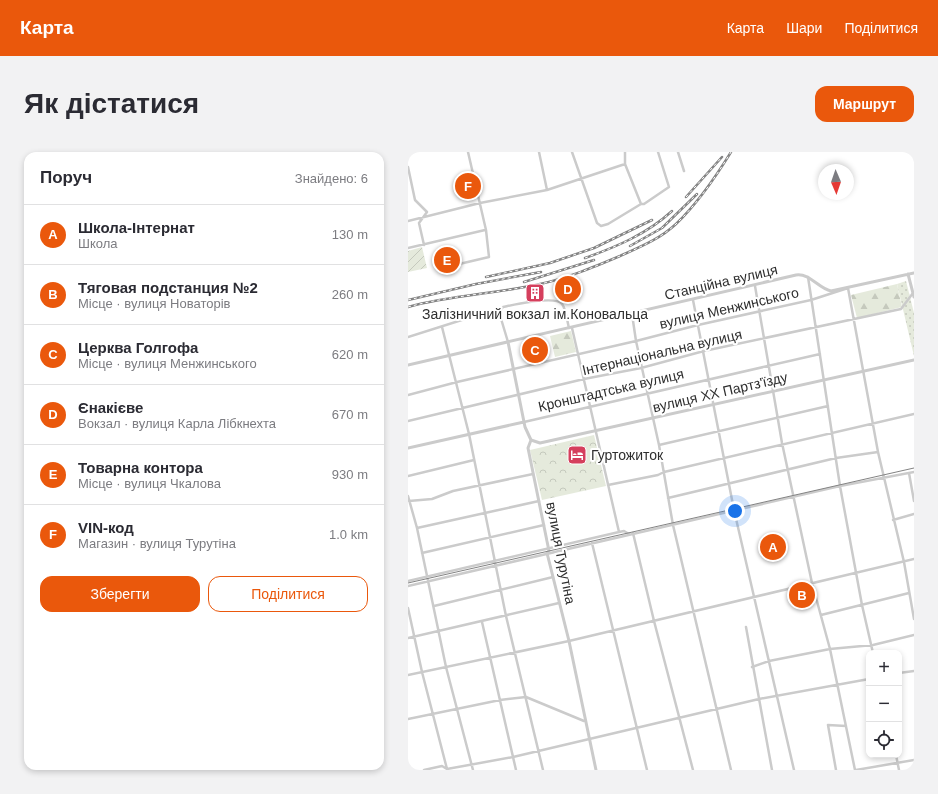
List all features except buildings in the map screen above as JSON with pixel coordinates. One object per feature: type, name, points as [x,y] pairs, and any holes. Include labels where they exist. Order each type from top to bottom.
[{"type":"street","points":[[455,265],[489,257],[486,230],[468,152]]},
{"type":"street","points":[[539,152],[548,190]]},
{"type":"street","points":[[572,152],[597,223],[601,226],[608,224],[641,204],[644,204],[670,187],[658,152]]},
{"type":"street","points":[[625,152],[625,164],[641,204]]},
{"type":"street","points":[[678,152],[684,171]]},
{"type":"street","points":[[408,221],[480,203],[548,190],[625,164]]},
{"type":"street","points":[[408,167],[415,200],[427,212],[419,223],[424,245]]},
{"type":"street","points":[[408,248],[486,230]]},
{"type":"street","name":"вулиця Менжинського","points":[[408,395],[514,368],[636,341],[698,324],[811,300],[848,288],[914,273]]},
{"type":"street","points":[[908,274],[914,295]]},
{"type":"street","name":"Станційна вулиця","points":[[408,365],[448,354],[508,342],[800,275],[808,277]]},
{"type":"street","points":[[808,277],[825,290],[831,291],[848,288],[874,422],[878,452],[904,562],[914,620]]},
{"type":"street","points":[[808,277],[840,486],[862,605],[872,650]]},
{"type":"street","points":[[756,286],[782,443],[812,583],[838,684],[855,770],[914,760]]},
{"type":"street","name":"Інтернаціональна вулиця","points":[[408,421],[518,394],[641,368],[704,351],[764,340],[901,309],[914,295]]},
{"type":"street","points":[[508,342],[499,312],[502,307],[541,300],[559,301],[562,304],[578,353],[618,532]]},
{"type":"street","points":[[693,300],[734,510],[794,770]]},
{"type":"street","points":[[408,336],[442,327],[487,312],[499,312]]},
{"type":"street","points":[[632,314],[641,368],[654,418],[673,525],[716,710],[732,770]]},
{"type":"street","points":[[442,327],[454,380],[457,382],[469,434],[506,616],[516,652],[543,770]]},
{"type":"street","name":"вулиця Турутіна","points":[[508,342],[524,422],[531,440],[528,448],[545,525],[548,549],[547,553],[596,770]]},
{"type":"street","name":"Кронштадтська вулиця","points":[[408,448],[708,378],[820,354]]},
{"type":"street","name":"вулиця XX Партз'їзду","points":[[531,440],[540,443],[914,360]]},
{"type":"street","points":[[659,445],[718,430],[828,406]]},
{"type":"street","points":[[608,485],[658,475],[664,472],[782,443],[914,414]]},
{"type":"street","points":[[668,498],[836,458],[874,451],[878,452]]},
{"type":"street","points":[[408,476],[474,460]]},
{"type":"street","points":[[408,586],[840,486],[885,479],[914,472]]},
{"type":"street","points":[[909,473],[914,501]]},
{"type":"street","points":[[408,502],[432,499],[453,491],[533,474]]},
{"type":"street","points":[[408,496],[408,502],[417,528],[446,667],[473,770]]},
{"type":"street","points":[[417,528],[484,512],[540,501]]},
{"type":"street","points":[[893,520],[914,514]]},
{"type":"street","points":[[422,553],[545,525]]},
{"type":"street","points":[[408,581],[618,532],[624,531],[632,534]]},
{"type":"street","points":[[632,534],[693,770]]},
{"type":"street","points":[[592,543],[647,770]]},
{"type":"street","points":[[408,675],[568,641],[914,559]]},
{"type":"street","points":[[434,606],[553,577]]},
{"type":"street","points":[[821,615],[909,593]]},
{"type":"street","points":[[408,638],[559,603]]},
{"type":"street","points":[[408,608],[422,672],[434,714],[447,770]]},
{"type":"street","points":[[482,622],[489,658],[516,770]]},
{"type":"street","points":[[746,627],[752,667],[772,770]]},
{"type":"street","points":[[752,667],[769,661],[830,649],[871,645],[914,636]]},
{"type":"street","points":[[902,673],[914,671]]},
{"type":"street","points":[[447,770],[471,764],[538,752],[759,699],[866,679]]},
{"type":"street","points":[[408,719],[500,700],[526,698],[584,720]]},
{"type":"street","points":[[836,770],[828,725],[846,726]]},
{"type":"street","points":[[896,758],[899,770]]},
{"type":"street","points":[[424,770],[442,766],[447,770]]},
{"type":"green space","points":[[422,247],[427,268],[408,272],[408,251]]},
{"type":"green space","points":[[906,281],[914,313],[914,356],[897,284]]},
{"type":"green space","points":[[897,284],[902,307],[857,318],[851,295]]},
{"type":"green space","points":[[571,331],[576,352],[555,357],[550,336]]},
{"type":"green space","points":[[594,435],[606,486],[542,500],[530,450]]},
{"type":"tram line","points":[[408,583],[914,468]]},
{"type":"railway","points":[[408,307],[550,282],[591,268],[642,246],[670,229],[692,208],[706,190],[731,152]]},
{"type":"railway","points":[[686,197],[722,157]]},
{"type":"railway","points":[[630,246],[662,228],[697,194]]},
{"type":"railway","points":[[585,258],[631,239],[642,233],[672,211]]},
{"type":"railway","points":[[486,277],[550,263],[594,248],[652,220]]},
{"type":"railway","points":[[524,282],[594,260]]},
{"type":"railway","points":[[408,300],[476,284],[541,272]]},
{"type":"place","name":"VIN-код","points":[[468,186]]},
{"type":"place","name":"Товарна контора","points":[[447,260]]},
{"type":"place","name":"Єнакієве","points":[[568,289]]},
{"type":"place","name":"Залізничний вокзал ім.Коновальца","points":[[535,293]]},
{"type":"place","name":"Церква Голгофа","points":[[535,350]]},
{"type":"place","name":"Гуртожиток","points":[[577,455]]},
{"type":"place","name":"Школа-Інтернат","points":[[773,547]]},
{"type":"place","name":"Тяговая подстанция №2","points":[[802,595]]}]
